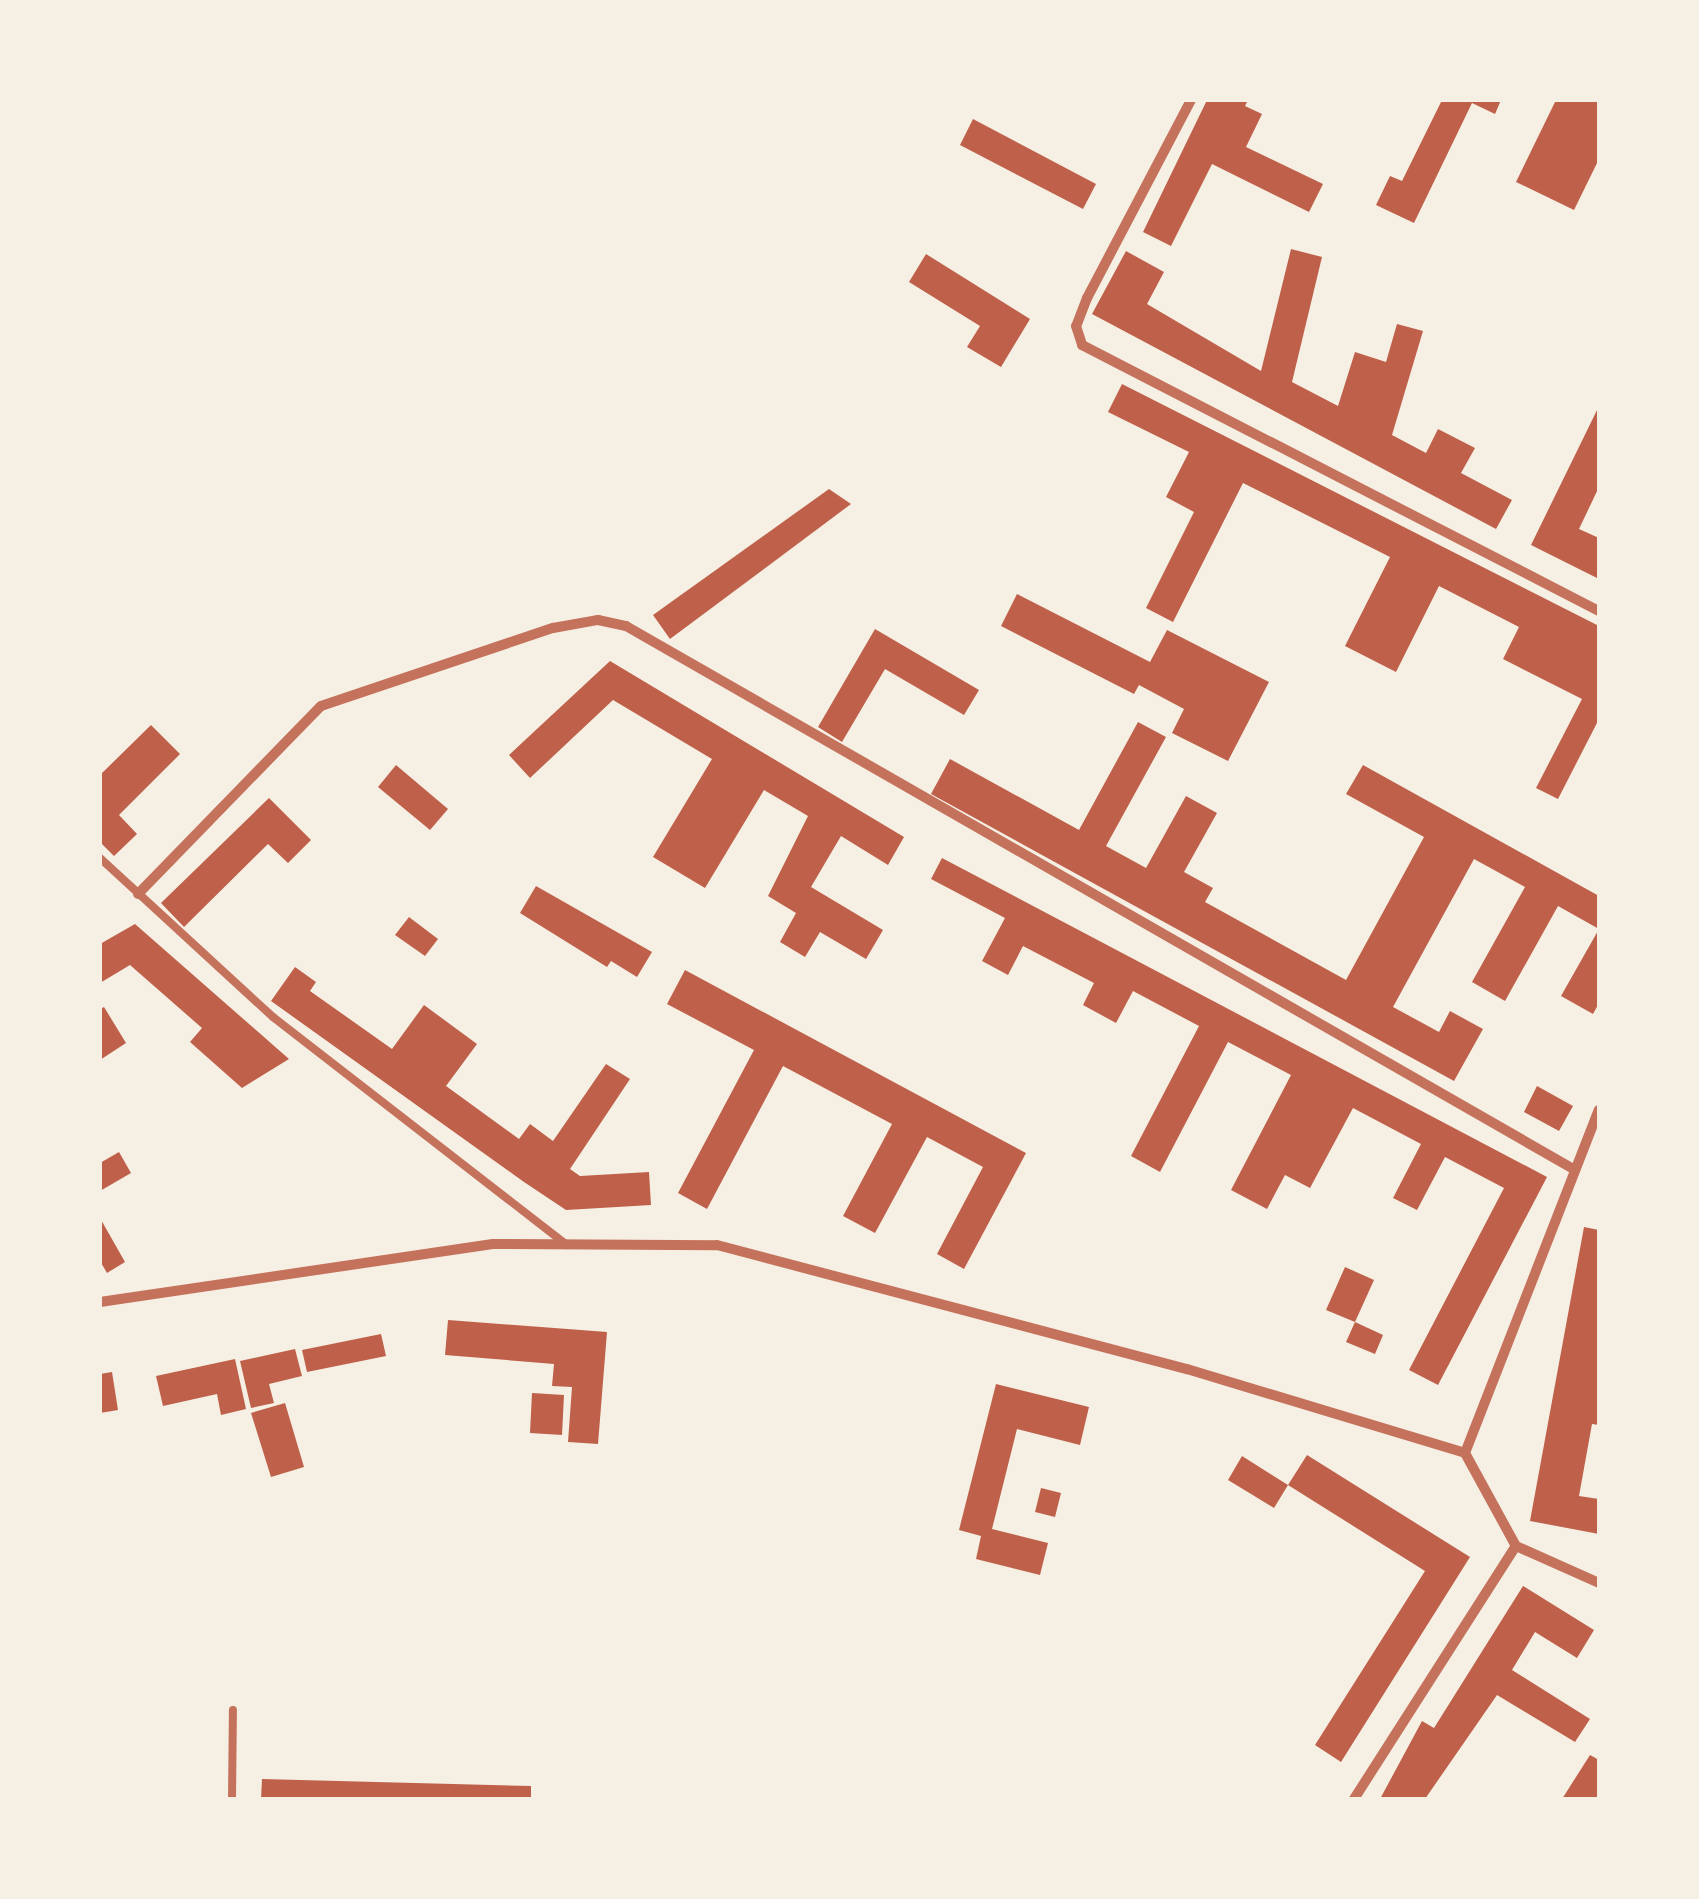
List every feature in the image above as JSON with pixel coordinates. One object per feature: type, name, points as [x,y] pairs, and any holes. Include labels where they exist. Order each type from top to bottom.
[{"type":"street","points":[[1192,100],[1087,298],[1076,326],[1082,345],[1599,611]]},
{"type":"street","points":[[138,894],[321,706],[553,628],[598,620],[626,626],[1575,1170]]},
{"type":"street","points":[[1464,1453],[1599,1110]]},
{"type":"street","points":[[100,1302],[494,1244],[717,1245],[1187,1368],[1464,1453],[1516,1546],[1599,1583]]},
{"type":"street","points":[[1354,1799],[1516,1546]]},
{"type":"lane","points":[[100,858],[273,1017],[566,1245]]},
{"type":"lane","points":[[232,1799],[233,1710]]},
{"type":"building","points":[[1207,100],[1248,100],[1245,106],[1262,114],[1246,147],[1323,184],[1309,212],[1212,164],[1171,246],[1143,232]]},
{"type":"building","points":[[1442,100],[1501,100],[1495,114],[1472,103],[1414,223],[1376,205],[1390,176],[1402,181]]},
{"type":"building","points":[[1556,100],[1599,100],[1599,159],[1574,210],[1516,182]]},
{"type":"building","points":[[973,119],[1096,184],[1083,209],[960,145]]},
{"type":"building","points":[[1291,249],[1322,257],[1292,382],[1338,406],[1355,352],[1386,362],[1397,324],[1423,331],[1392,435],[1426,453],[1438,429],[1475,448],[1461,473],[1512,500],[1496,529],[1092,314],[1126,251],[1164,272],[1147,304],[1261,371]]},
{"type":"building","points":[[926,254],[1030,319],[1001,367],[967,347],[980,326],[909,282]]},
{"type":"building","points":[[1122,384],[1599,626],[1599,719],[1558,799],[1536,788],[1582,699],[1503,659],[1519,627],[1439,586],[1396,672],[1345,646],[1390,557],[1243,483],[1173,622],[1146,608],[1194,512],[1166,497],[1189,452],[1108,412]]},
{"type":"building","points":[[1599,406],[1599,487],[1579,529],[1599,538],[1599,579],[1531,545]]},
{"type":"building","points":[[829,489],[851,504],[670,639],[653,615]]},
{"type":"building","points":[[1017,594],[1150,662],[1167,630],[1269,682],[1228,761],[1172,733],[1184,709],[1139,685],[1134,694],[1001,626]]},
{"type":"building","points":[[875,629],[979,690],[964,715],[885,669],[842,742],[818,727]]},
{"type":"building","points":[[610,661],[904,837],[888,865],[841,836],[811,887],[883,930],[866,959],[820,932],[805,957],[780,942],[796,913],[768,896],[808,816],[764,790],[705,888],[653,857],[712,759],[613,700],[530,778],[509,755]]},
{"type":"building","points":[[1138,722],[1166,737],[1106,846],[1146,868],[1186,796],[1217,813],[1184,872],[1213,888],[1205,902],[1346,980],[1424,837],[1346,794],[1363,765],[1599,896],[1599,929],[1558,906],[1505,1001],[1472,982],[1525,887],[1474,859],[1393,1007],[1439,1032],[1450,1011],[1483,1029],[1454,1081],[931,794],[950,759],[1079,830]]},
{"type":"building","points":[[151,725],[180,754],[119,815],[137,834],[114,856],[100,842],[100,775]]},
{"type":"building","points":[[396,765],[448,809],[430,830],[378,787]]},
{"type":"building","points":[[269,798],[311,840],[288,863],[268,844],[184,927],[161,903]]},
{"type":"building","points":[[942,858],[1547,1177],[1438,1385],[1409,1370],[1504,1188],[1445,1157],[1417,1210],[1393,1198],[1421,1144],[1353,1108],[1310,1188],[1285,1175],[1267,1209],[1231,1190],[1291,1075],[1228,1042],[1160,1172],[1131,1156],[1199,1026],[1133,991],[1116,1023],[1083,1005],[1094,983],[1023,946],[1008,975],[982,961],[1005,918],[931,879]]},
{"type":"building","points":[[536,886],[652,952],[637,977],[611,961],[607,967],[520,913]]},
{"type":"building","points":[[409,917],[438,939],[425,956],[395,935]]},
{"type":"building","points":[[135,924],[289,1059],[242,1088],[190,1042],[202,1028],[130,965],[100,983],[100,944]]},
{"type":"building","points":[[1599,929],[1599,1003],[1593,1014],[1561,996]]},
{"type":"building","points":[[295,967],[316,982],[310,991],[392,1049],[424,1005],[477,1044],[446,1086],[519,1139],[530,1124],[553,1141],[606,1064],[630,1079],[570,1169],[580,1176],[649,1172],[651,1205],[566,1210],[524,1182],[271,1001]]},
{"type":"building","points":[[685,970],[1026,1153],[964,1269],[937,1254],[983,1167],[927,1137],[875,1233],[843,1216],[892,1124],[783,1066],[707,1209],[678,1193],[754,1050],[667,1004]]},
{"type":"building","points":[[104,1007],[126,1043],[100,1060],[100,1009]]},
{"type":"building","points":[[1537,1086],[1573,1106],[1559,1131],[1524,1112]]},
{"type":"building","points":[[119,1152],[131,1173],[100,1191],[100,1163]]},
{"type":"building","points":[[100,1218],[125,1262],[107,1273],[100,1261]]},
{"type":"building","points":[[1584,1227],[1599,1230],[1599,1425],[1592,1424],[1579,1496],[1599,1499],[1599,1534],[1530,1521]]},
{"type":"building","points":[[1345,1267],[1374,1280],[1355,1322],[1326,1310]]},
{"type":"building","points":[[448,1320],[607,1332],[598,1444],[568,1442],[572,1387],[552,1386],[554,1364],[445,1355]]},
{"type":"building","points":[[1355,1322],[1383,1335],[1375,1354],[1346,1342]]},
{"type":"building","points":[[381,1334],[386,1356],[307,1372],[302,1350]]},
{"type":"building","points":[[295,1349],[302,1376],[269,1384],[274,1403],[251,1408],[240,1361]]},
{"type":"building","points":[[235,1359],[246,1409],[221,1415],[217,1394],[163,1406],[156,1376]]},
{"type":"building","points":[[112,1372],[118,1410],[100,1413],[100,1374]]},
{"type":"building","points":[[996,1384],[1089,1407],[1080,1445],[1017,1429],[992,1529],[1048,1543],[1040,1575],[976,1559],[981,1536],[959,1530]]},
{"type":"building","points":[[532,1393],[564,1395],[562,1435],[530,1433]]},
{"type":"building","points":[[285,1403],[304,1467],[271,1477],[251,1413]]},
{"type":"building","points":[[1307,1455],[1470,1557],[1341,1762],[1315,1745],[1425,1571],[1288,1485]]},
{"type":"building","points":[[1242,1456],[1288,1485],[1274,1508],[1228,1480]]},
{"type":"building","points":[[1041,1488],[1061,1493],[1055,1517],[1035,1512]]},
{"type":"building","points":[[1523,1586],[1594,1630],[1577,1658],[1535,1632],[1512,1670],[1590,1719],[1575,1742],[1497,1695],[1425,1799],[1380,1799],[1422,1721],[1434,1728]]},
{"type":"building","points":[[1590,1755],[1599,1760],[1599,1799],[1562,1799]]},
{"type":"building","points":[[262,1779],[531,1786],[531,1799],[261,1799]]}]
